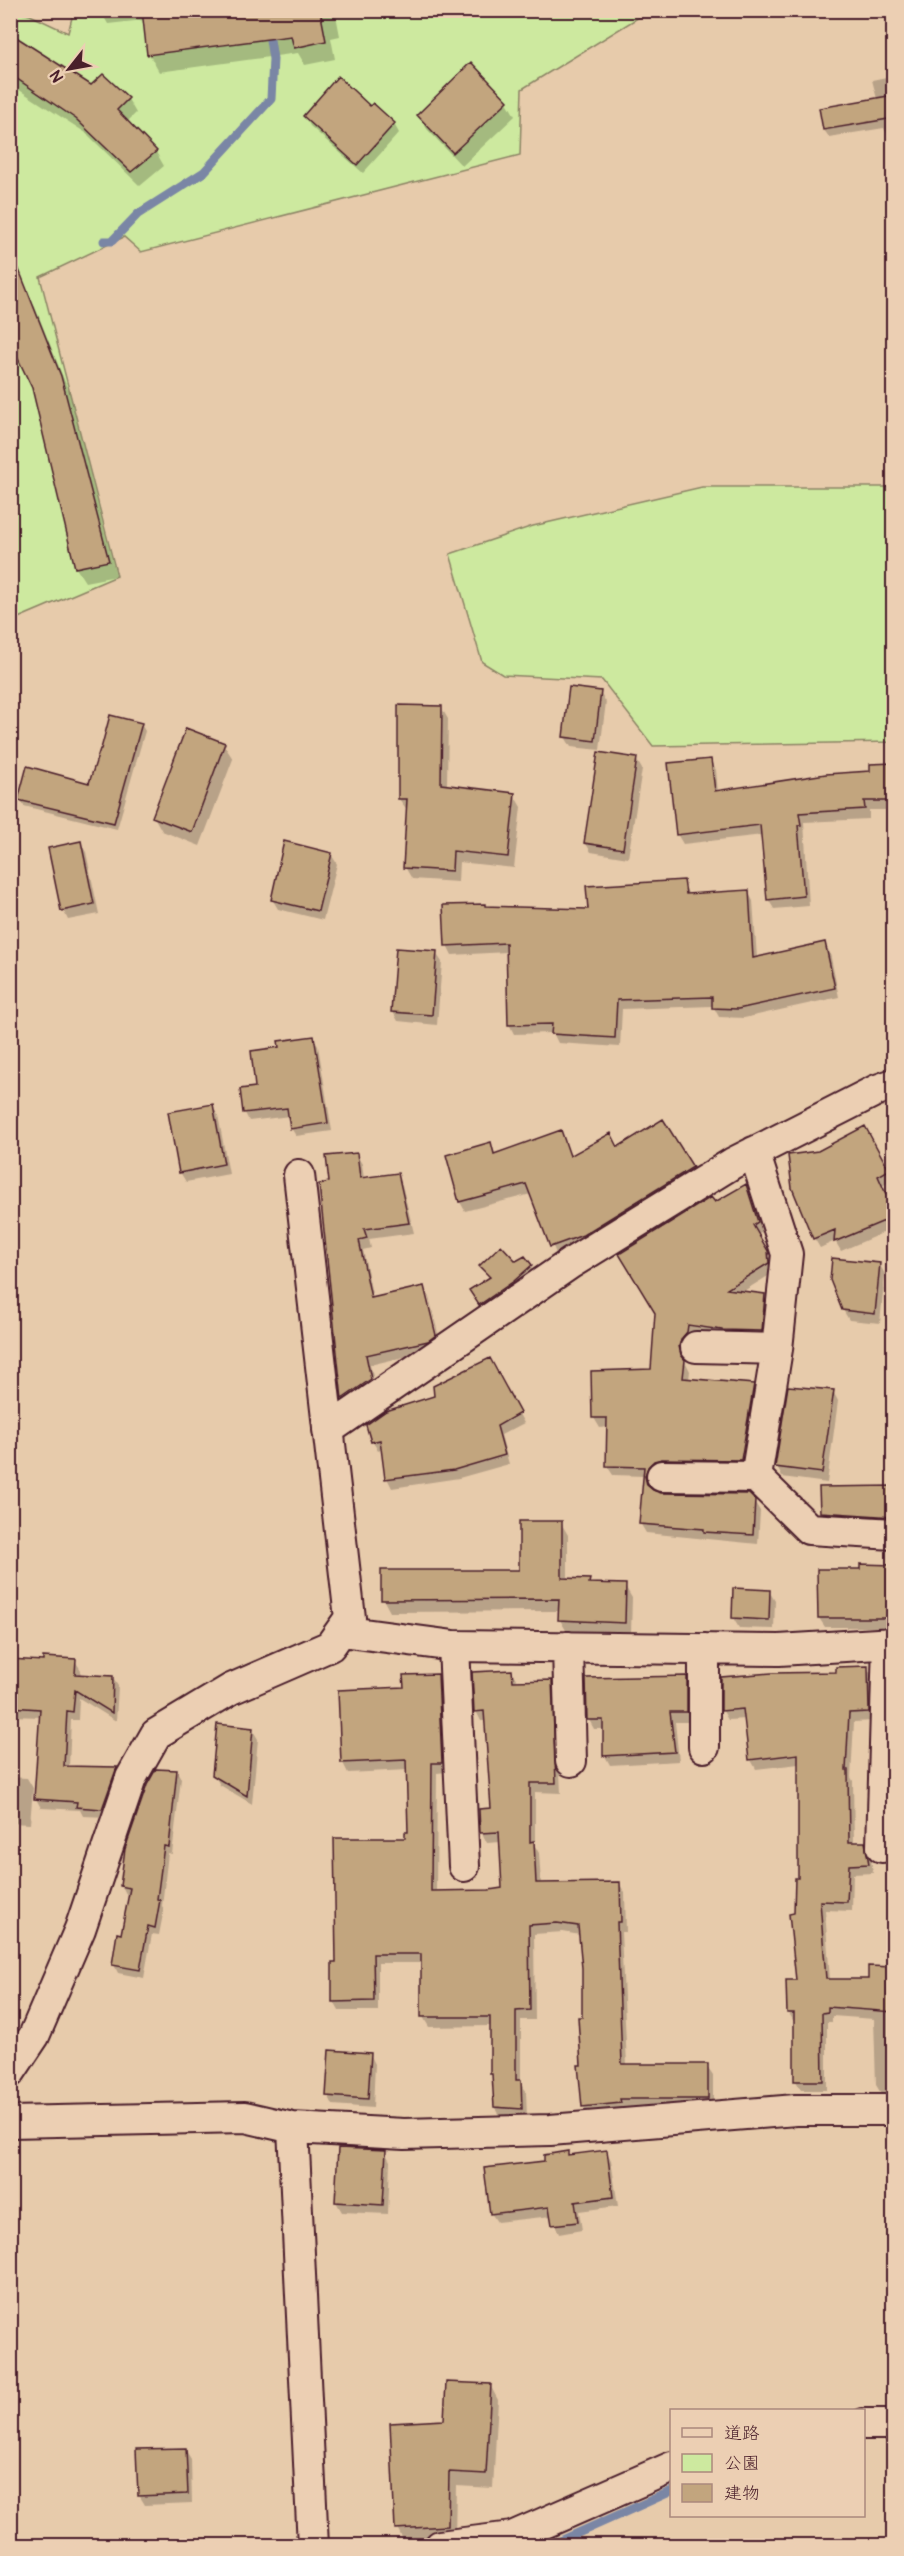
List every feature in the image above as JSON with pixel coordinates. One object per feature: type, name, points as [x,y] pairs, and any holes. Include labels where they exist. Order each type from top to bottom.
[{"type":"street","points":[[328,1430],[571,1263],[733,1163],[894,1084]]},
{"type":"street","points":[[754,1152],[787,1254],[777,1349],[756,1477]]},
{"type":"street","points":[[10,2072],[34,2036],[80,1929],[131,1778],[156,1734],[231,1689],[330,1646],[350,1618],[299,1175]]},
{"type":"street","points":[[696,1347],[777,1349]]},
{"type":"street","points":[[662,1476],[756,1477],[809,1529],[894,1534]]},
{"type":"street","points":[[340,1630],[454,1646],[779,1650],[891,1643],[882,1846]]},
{"type":"street","points":[[454,1646],[464,1866]]},
{"type":"street","points":[[568,1647],[571,1761]]},
{"type":"street","points":[[704,1649],[704,1748]]},
{"type":"street","points":[[10,2122],[245,2117],[293,2128],[404,2134],[550,2130],[796,2110],[894,2110]]},
{"type":"street","points":[[293,2128],[313,2546]]},
{"type":"street","points":[[865,2424],[894,2424]]},
{"type":"street","points":[[440,2546],[512,2537],[670,2468]]},
{"type":"green space","points":[[74,10],[649,11],[522,89],[520,155],[141,252],[124,237],[40,277],[117,576],[11,621],[11,11],[30,15],[68,33]]},
{"type":"green space","points":[[702,487],[893,487],[893,742],[653,746],[602,680],[503,675],[482,662],[450,554],[533,526]]},
{"type":"building","points":[[142,10],[320,10],[326,41],[294,48],[291,36],[147,55]]},
{"type":"building","points":[[10,33],[91,85],[103,74],[129,98],[117,110],[157,151],[131,172],[76,119],[10,74]]},
{"type":"building","points":[[471,62],[508,101],[453,153],[417,115]]},
{"type":"building","points":[[338,76],[370,106],[373,103],[395,123],[357,165],[303,116]]},
{"type":"building","points":[[894,95],[894,118],[823,130],[819,108]]},
{"type":"building","points":[[12,252],[61,376],[109,561],[75,568],[32,388],[10,342]]},
{"type":"building","points":[[569,687],[601,691],[595,741],[563,737]]},
{"type":"building","points":[[398,705],[442,706],[441,784],[515,793],[508,857],[453,851],[452,871],[403,868],[407,799],[398,799]]},
{"type":"building","points":[[110,715],[142,723],[114,823],[18,800],[27,766],[89,783]]},
{"type":"building","points":[[186,728],[225,743],[192,832],[152,817]]},
{"type":"building","points":[[598,752],[637,758],[623,849],[584,843]]},
{"type":"building","points":[[711,759],[715,791],[826,774],[870,771],[870,764],[894,763],[894,801],[864,801],[865,809],[799,813],[804,896],[767,900],[760,825],[676,835],[668,763]]},
{"type":"building","points":[[81,841],[94,904],[61,911],[48,848]]},
{"type":"building","points":[[284,841],[332,853],[318,911],[271,900]]},
{"type":"building","points":[[684,880],[686,894],[749,890],[753,958],[825,942],[835,988],[738,1009],[712,1008],[712,997],[617,1000],[615,1038],[551,1034],[552,1024],[508,1025],[506,943],[445,946],[443,905],[485,904],[485,906],[588,909],[586,886]]},
{"type":"building","points":[[396,948],[437,951],[432,1015],[391,1012]]},
{"type":"building","points":[[314,1036],[328,1123],[290,1129],[287,1108],[243,1113],[240,1089],[255,1087],[251,1051],[279,1047],[278,1041]]},
{"type":"building","points":[[213,1104],[224,1164],[179,1173],[168,1112]]},
{"type":"building","points":[[663,1119],[693,1167],[583,1235],[550,1247],[526,1184],[459,1202],[446,1155],[491,1142],[494,1154],[561,1130],[570,1156],[611,1133],[618,1147]]},
{"type":"building","points":[[865,1126],[889,1170],[878,1176],[894,1212],[894,1217],[834,1242],[835,1230],[813,1239],[792,1188],[788,1155],[818,1151]]},
{"type":"building","points":[[357,1153],[360,1178],[398,1173],[409,1223],[364,1229],[367,1238],[359,1240],[371,1298],[424,1286],[436,1335],[428,1341],[366,1355],[371,1379],[342,1399],[319,1184],[329,1182],[326,1156]]},
{"type":"building","points":[[746,1184],[758,1222],[753,1225],[768,1251],[769,1263],[727,1289],[765,1294],[762,1331],[722,1330],[688,1325],[687,1332],[679,1346],[685,1360],[683,1378],[754,1384],[741,1460],[662,1459],[654,1461],[648,1467],[645,1476],[647,1485],[661,1493],[749,1494],[755,1500],[753,1535],[639,1524],[644,1467],[606,1466],[607,1418],[592,1418],[591,1371],[651,1369],[655,1313],[619,1254],[711,1197],[715,1202]]},
{"type":"building","points":[[501,1245],[516,1261],[525,1256],[532,1265],[514,1281],[479,1305],[469,1290],[490,1277],[479,1266]]},
{"type":"building","points":[[832,1258],[880,1263],[875,1314],[842,1310],[830,1280]]},
{"type":"building","points":[[490,1358],[520,1413],[497,1426],[505,1455],[454,1470],[385,1479],[380,1440],[371,1442],[366,1425],[386,1411],[434,1396],[433,1386]]},
{"type":"building","points":[[788,1386],[834,1390],[822,1473],[775,1467]]},
{"type":"building","points":[[894,1486],[894,1517],[820,1512],[819,1487]]},
{"type":"building","points":[[519,1521],[562,1521],[562,1578],[590,1579],[589,1583],[626,1584],[625,1623],[558,1620],[559,1599],[381,1600],[381,1570],[519,1570]]},
{"type":"building","points":[[860,1564],[893,1565],[892,1618],[818,1618],[817,1569],[860,1569]]},
{"type":"building","points":[[733,1588],[770,1590],[769,1620],[732,1618]]},
{"type":"building","points":[[43,1657],[76,1659],[75,1674],[113,1676],[112,1713],[75,1690],[73,1712],[67,1711],[64,1766],[117,1767],[102,1809],[76,1807],[77,1802],[34,1799],[40,1709],[10,1707],[10,1659],[43,1661]]},
{"type":"building","points":[[868,1666],[869,1712],[849,1713],[846,1770],[848,1770],[849,1842],[865,1842],[869,1864],[849,1865],[847,1902],[820,1901],[826,1979],[868,1979],[868,1966],[894,1967],[894,2012],[828,2007],[828,2012],[822,2013],[823,2081],[794,2081],[794,2013],[787,2013],[786,1980],[796,1980],[789,1914],[794,1913],[795,1878],[798,1878],[798,1754],[749,1760],[743,1709],[721,1711],[721,1677],[836,1672],[836,1667]]},
{"type":"building","points":[[512,1670],[513,1681],[552,1680],[556,1783],[530,1783],[530,1842],[534,1841],[536,1883],[620,1882],[621,1922],[617,1922],[622,2064],[708,2064],[708,2099],[620,2099],[621,2103],[582,2107],[578,2065],[581,2065],[578,2017],[582,2017],[582,1968],[578,1926],[557,1923],[529,1925],[530,2010],[516,2011],[516,2080],[521,2080],[522,2109],[494,2107],[492,2074],[490,2074],[490,2017],[421,2017],[421,1954],[373,1954],[374,2001],[332,2002],[332,1962],[336,1962],[334,1838],[405,1838],[405,1832],[408,1832],[406,1760],[341,1763],[338,1690],[404,1687],[403,1675],[438,1674],[442,1763],[432,1763],[431,1891],[489,1890],[502,1888],[499,1832],[480,1833],[479,1809],[491,1808],[484,1711],[474,1712],[472,1672]]},
{"type":"building","points":[[687,1676],[687,1712],[670,1712],[675,1752],[603,1756],[603,1720],[587,1720],[586,1678]]},
{"type":"building","points":[[217,1724],[253,1728],[247,1796],[212,1775]]},
{"type":"building","points":[[156,1769],[177,1770],[169,1847],[164,1846],[157,1899],[160,1900],[155,1928],[148,1926],[140,1970],[112,1965],[117,1933],[121,1934],[130,1888],[120,1886],[125,1849],[147,1785]]},
{"type":"building","points":[[329,2050],[371,2053],[368,2099],[326,2096]]},
{"type":"building","points":[[338,2148],[386,2150],[383,2205],[335,2202]]},
{"type":"building","points":[[607,2150],[613,2197],[575,2202],[578,2222],[552,2225],[549,2207],[490,2214],[484,2168],[544,2161],[544,2155],[568,2151],[568,2155]]},
{"type":"building","points":[[446,2382],[491,2384],[486,2474],[449,2472],[448,2526],[395,2529],[390,2423],[444,2420]]},
{"type":"building","points":[[186,2448],[188,2494],[138,2496],[136,2449]]},
{"type":"waterway","points":[[104,241],[112,241],[138,214],[204,172],[271,99],[273,59],[268,27]]},
{"type":"waterway","points":[[549,2546],[670,2492]]}]
